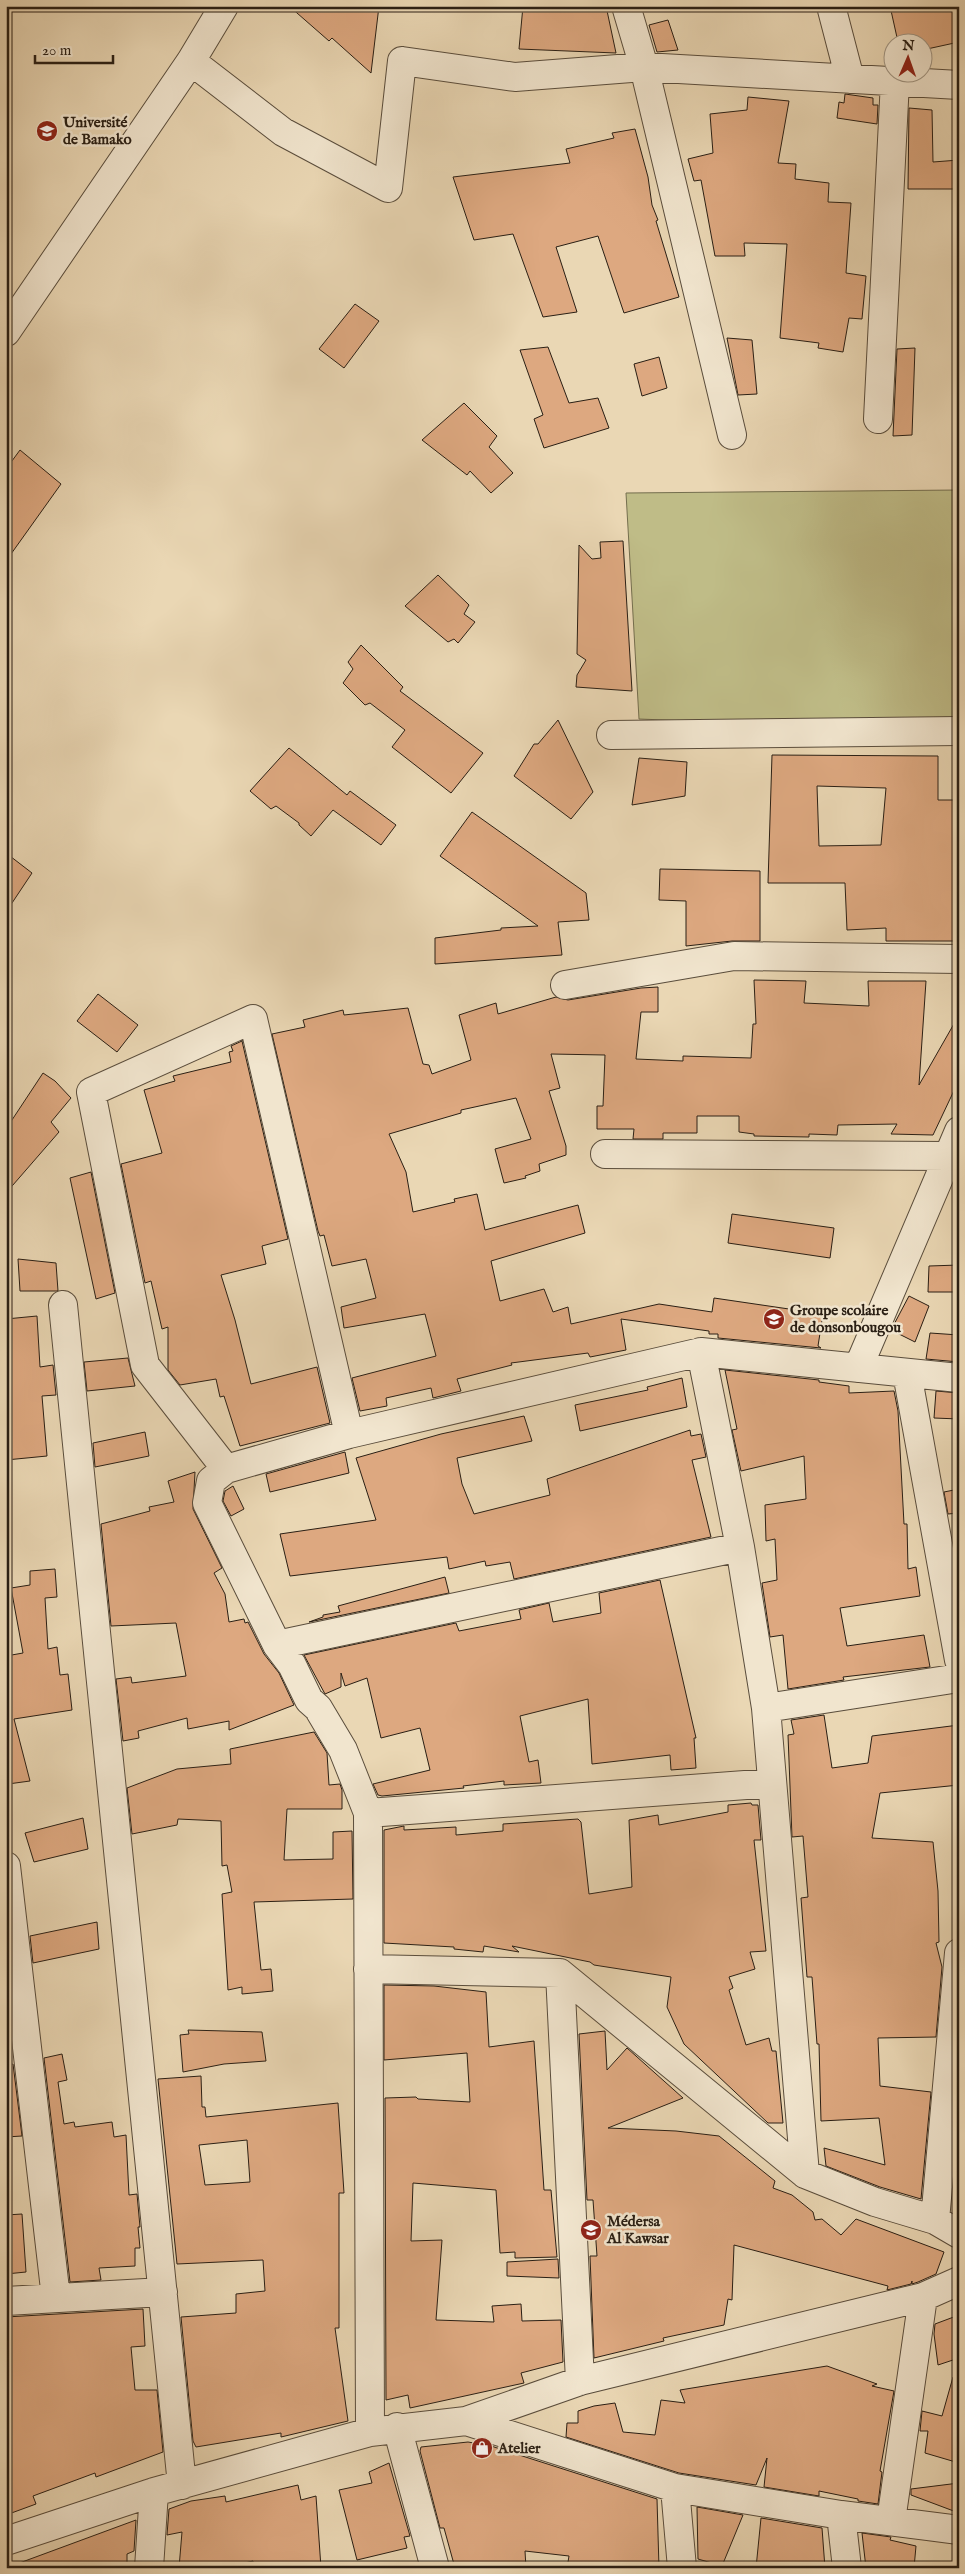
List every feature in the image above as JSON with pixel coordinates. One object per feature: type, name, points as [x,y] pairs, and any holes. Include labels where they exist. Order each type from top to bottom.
[{"type":"street","points":[[6,332],[191,60],[224,6]]},
{"type":"street","points":[[626,6],[644,67],[732,435]]},
{"type":"street","points":[[831,6],[850,79]]},
{"type":"street","points":[[191,60],[283,132],[388,188],[402,61],[515,77],[644,67],[882,80]]},
{"type":"street","points":[[878,419],[895,82]]},
{"type":"street","points":[[911,82],[959,85]]},
{"type":"street","points":[[611,735],[959,731]]},
{"type":"street","points":[[565,985],[734,956],[959,959]]},
{"type":"street","points":[[226,1469],[145,1365],[91,1092],[253,1020],[349,1434]]},
{"type":"street","points":[[858,1368],[959,1131]]},
{"type":"street","points":[[605,1154],[948,1156]]},
{"type":"street","points":[[63,1305],[182,2485]]},
{"type":"street","points":[[701,1352],[740,1548],[766,1708],[804,2174]]},
{"type":"street","points":[[370,2432],[368,1813],[343,1750],[318,1708],[309,1700],[292,1665],[277,1645],[207,1503],[211,1481],[226,1469],[349,1434],[701,1352],[959,1378]]},
{"type":"street","points":[[907,1373],[959,1660]]},
{"type":"street","points":[[277,1645],[740,1548]]},
{"type":"street","points":[[766,1708],[959,1678]]},
{"type":"street","points":[[368,1813],[772,1783]]},
{"type":"street","points":[[6,1866],[56,2298]]},
{"type":"street","points":[[935,2220],[959,1953]]},
{"type":"street","points":[[368,1969],[560,1973],[804,2174],[875,2202],[935,2220],[959,2234]]},
{"type":"street","points":[[560,1973],[580,2381]]},
{"type":"street","points":[[6,2540],[154,2492],[370,2432],[397,2427],[466,2421],[580,2381],[923,2297],[959,2281]]},
{"type":"street","points":[[6,2301],[163,2292]]},
{"type":"street","points":[[891,2521],[923,2297]]},
{"type":"street","points":[[466,2421],[675,2488],[841,2515],[959,2530]]},
{"type":"street","points":[[397,2427],[435,2568]]},
{"type":"street","points":[[675,2488],[682,2568]]},
{"type":"street","points":[[148,2568],[154,2492]]},
{"type":"street","points":[[841,2515],[847,2568]]},
{"type":"shaded area","points":[[959,490],[959,719],[765,724],[639,719],[626,493]]},
{"type":"building","points":[[289,6],[379,6],[371,73],[332,38],[329,41]]},
{"type":"building","points":[[523,6],[606,6],[616,53],[519,49]]},
{"type":"building","points":[[890,6],[959,6],[959,42],[932,48],[932,32],[896,32]]},
{"type":"building","points":[[668,20],[678,50],[657,52],[649,25]]},
{"type":"building","points":[[845,94],[873,98],[873,105],[878,105],[877,124],[837,118],[839,102],[844,103]]},
{"type":"building","points":[[748,97],[789,101],[778,163],[796,164],[795,179],[829,183],[828,202],[851,203],[846,273],[866,276],[862,319],[849,318],[843,352],[818,348],[819,343],[780,338],[787,244],[744,243],[745,256],[715,256],[701,180],[694,181],[688,159],[713,153],[710,114],[747,110]]},
{"type":"building","points":[[909,108],[932,110],[933,162],[959,160],[959,189],[908,189]]},
{"type":"building","points":[[635,129],[648,177],[652,205],[658,220],[656,221],[679,297],[624,313],[598,236],[556,247],[577,312],[543,317],[513,234],[474,240],[453,177],[570,163],[566,149],[614,138],[612,133]]},
{"type":"building","points":[[355,304],[379,321],[344,368],[319,349]]},
{"type":"building","points":[[727,338],[752,340],[757,394],[738,395]]},
{"type":"building","points":[[548,347],[569,403],[598,398],[609,428],[544,448],[534,419],[543,415],[520,350]]},
{"type":"building","points":[[915,348],[912,435],[893,436],[897,349]]},
{"type":"building","points":[[659,357],[667,388],[642,396],[634,364]]},
{"type":"building","points":[[464,403],[497,436],[489,447],[513,473],[491,493],[470,471],[467,475],[422,440]]},
{"type":"building","points":[[20,450],[61,484],[6,561],[6,469]]},
{"type":"building","points":[[623,541],[632,691],[576,687],[577,675],[586,660],[577,654],[579,545],[592,559],[601,558],[600,542]]},
{"type":"building","points":[[438,575],[469,605],[464,614],[475,622],[458,643],[454,639],[448,642],[405,606]]},
{"type":"building","points":[[361,645],[403,687],[400,691],[483,753],[451,793],[392,747],[405,730],[370,703],[365,705],[343,683],[353,669],[348,662]]},
{"type":"building","points":[[558,720],[593,792],[571,819],[514,776],[534,744],[538,744]]},
{"type":"building","points":[[289,748],[347,795],[350,791],[396,825],[381,845],[333,810],[311,836],[299,823],[276,806],[271,809],[250,791]]},
{"type":"building","points":[[772,755],[938,756],[938,800],[959,800],[959,941],[886,941],[886,928],[847,930],[845,883],[768,883]],"holes":[[[817,786],[886,788],[881,845],[819,846]]]},
{"type":"building","points":[[639,758],[687,762],[685,796],[632,805]]},
{"type":"building","points":[[472,812],[586,893],[589,920],[558,922],[562,955],[435,964],[435,938],[501,930],[501,928],[538,926],[440,856]]},
{"type":"building","points":[[6,853],[32,873],[6,912]]},
{"type":"building","points":[[660,869],[760,871],[760,941],[732,941],[686,946],[686,901],[659,900]]},
{"type":"building","points":[[754,980],[806,981],[804,1003],[869,1006],[868,981],[926,981],[919,1085],[959,1015],[959,1080],[933,1135],[891,1134],[897,1124],[838,1125],[837,1135],[809,1134],[809,1137],[754,1136],[754,1134],[739,1132],[739,1116],[697,1116],[697,1133],[663,1133],[663,1139],[633,1139],[634,1129],[597,1129],[597,1106],[603,1106],[605,1055],[551,1054],[560,1088],[549,1091],[566,1146],[566,1155],[539,1164],[540,1171],[525,1176],[526,1178],[504,1183],[495,1149],[531,1139],[516,1098],[461,1110],[461,1113],[389,1134],[406,1172],[413,1212],[455,1202],[454,1199],[477,1194],[485,1230],[578,1205],[585,1233],[491,1261],[500,1301],[544,1289],[553,1312],[568,1307],[571,1324],[659,1304],[712,1312],[714,1298],[823,1314],[818,1346],[821,1348],[718,1338],[718,1334],[709,1334],[709,1331],[621,1319],[626,1350],[590,1357],[588,1353],[511,1363],[512,1365],[457,1379],[461,1391],[433,1398],[431,1388],[386,1398],[387,1406],[360,1411],[352,1378],[436,1356],[425,1314],[344,1328],[341,1307],[376,1298],[366,1259],[332,1266],[324,1235],[320,1236],[318,1231],[272,1034],[305,1027],[303,1020],[343,1010],[344,1015],[408,1008],[423,1064],[429,1065],[432,1074],[471,1060],[459,1015],[496,1003],[498,1014],[556,997],[568,1000],[658,987],[658,1012],[641,1012],[636,1059],[683,1061],[683,1056],[751,1058],[753,1024],[756,1024]]},
{"type":"building","points":[[98,994],[138,1025],[117,1052],[77,1021]]},
{"type":"building","points":[[242,1041],[288,1239],[262,1246],[266,1264],[221,1275],[235,1320],[251,1384],[317,1367],[330,1423],[240,1446],[224,1396],[220,1397],[216,1379],[180,1385],[168,1370],[168,1327],[162,1329],[151,1281],[145,1283],[121,1164],[162,1153],[144,1090],[175,1081],[173,1076],[231,1062],[229,1052],[233,1051],[231,1046]]},
{"type":"building","points":[[43,1073],[55,1081],[71,1098],[51,1122],[59,1132],[6,1193],[6,1129]]},
{"type":"building","points":[[91,1172],[115,1293],[96,1299],[70,1178]]},
{"type":"building","points":[[732,1214],[834,1228],[830,1258],[728,1243]]},
{"type":"building","points":[[18,1259],[56,1263],[58,1291],[20,1291]]},
{"type":"building","points":[[959,1265],[959,1292],[928,1292],[929,1266]]},
{"type":"building","points":[[909,1296],[929,1306],[915,1342],[891,1330]]},
{"type":"building","points":[[37,1316],[40,1367],[53,1365],[56,1395],[42,1396],[47,1456],[6,1460],[6,1319]]},
{"type":"building","points":[[930,1333],[959,1335],[959,1362],[926,1359]]},
{"type":"building","points":[[128,1358],[135,1386],[87,1391],[84,1362]]},
{"type":"building","points":[[725,1370],[819,1380],[819,1382],[849,1386],[849,1393],[894,1391],[898,1411],[904,1524],[907,1524],[908,1569],[916,1567],[920,1596],[840,1608],[847,1646],[924,1635],[930,1667],[843,1677],[844,1680],[788,1689],[783,1635],[770,1637],[762,1583],[777,1580],[775,1539],[766,1541],[765,1505],[806,1499],[804,1456],[741,1471],[732,1430],[737,1429]]},
{"type":"building","points":[[682,1378],[687,1407],[580,1431],[575,1405],[648,1390],[647,1387]]},
{"type":"building","points":[[936,1391],[959,1393],[959,1419],[934,1418]]},
{"type":"building","points":[[524,1416],[532,1441],[457,1458],[462,1484],[474,1514],[550,1495],[547,1479],[690,1430],[691,1436],[701,1434],[706,1457],[692,1460],[711,1537],[514,1579],[510,1562],[486,1566],[485,1561],[449,1569],[447,1557],[290,1576],[280,1534],[376,1520],[356,1458],[441,1434]]},
{"type":"building","points":[[145,1432],[149,1456],[95,1467],[93,1443]]},
{"type":"building","points":[[345,1452],[349,1473],[270,1492],[266,1474]]},
{"type":"building","points":[[195,1472],[193,1509],[222,1568],[214,1573],[225,1594],[229,1622],[244,1619],[245,1623],[248,1622],[264,1654],[279,1673],[294,1705],[229,1730],[229,1721],[188,1729],[187,1718],[138,1731],[139,1738],[123,1741],[116,1679],[131,1677],[132,1683],[186,1676],[176,1623],[111,1626],[101,1524],[150,1511],[149,1507],[174,1502],[168,1481]]},
{"type":"building","points":[[233,1486],[244,1509],[231,1516],[223,1501],[225,1491]]},
{"type":"building","points":[[959,1489],[959,1513],[948,1514],[944,1492]]},
{"type":"building","points":[[55,1569],[57,1597],[45,1598],[48,1649],[57,1647],[60,1675],[68,1674],[72,1710],[14,1719],[30,1781],[8,1784],[6,1656],[23,1653],[11,1588],[30,1585],[30,1571]]},
{"type":"building","points":[[445,1577],[449,1593],[309,1622],[323,1617],[323,1615],[340,1612],[338,1606]]},
{"type":"building","points":[[660,1580],[696,1738],[694,1738],[696,1768],[671,1770],[670,1755],[592,1764],[588,1699],[520,1716],[529,1762],[538,1760],[541,1783],[504,1785],[504,1781],[463,1786],[464,1788],[378,1795],[373,1784],[430,1770],[420,1728],[381,1738],[367,1678],[345,1686],[341,1673],[341,1687],[325,1694],[304,1655],[456,1623],[459,1631],[521,1619],[519,1610],[549,1603],[553,1622],[601,1613],[599,1593]]},
{"type":"building","points":[[824,1715],[832,1768],[868,1763],[872,1736],[959,1725],[959,1785],[880,1793],[872,1838],[933,1842],[938,1891],[939,1942],[936,1943],[942,1967],[936,2037],[878,2038],[880,2086],[931,2092],[921,2199],[880,2187],[826,2166],[824,2148],[885,2165],[879,2118],[821,2121],[819,2044],[817,2044],[812,1977],[807,1977],[801,1898],[808,1897],[803,1836],[792,1837],[788,1735],[794,1734],[791,1720]]},
{"type":"building","points":[[314,1732],[327,1753],[329,1785],[340,1784],[342,1790],[342,1809],[287,1809],[284,1860],[333,1859],[333,1832],[352,1831],[353,1899],[254,1902],[261,1970],[271,1969],[273,1991],[242,1994],[242,1987],[228,1990],[222,1894],[232,1892],[227,1865],[222,1866],[221,1821],[178,1819],[177,1825],[132,1834],[127,1788],[177,1769],[231,1764],[230,1749]]},
{"type":"building","points":[[751,1803],[752,1805],[758,1805],[761,1840],[754,1840],[766,1951],[750,1952],[755,1969],[729,1977],[733,1988],[729,1990],[746,2045],[769,2038],[772,2051],[776,2051],[783,2123],[768,2123],[684,2044],[667,2007],[671,1977],[594,1965],[590,1962],[512,1946],[519,1952],[484,1946],[483,1952],[454,1949],[454,1947],[384,1943],[384,1830],[404,1826],[404,1830],[456,1827],[456,1835],[503,1831],[503,1824],[578,1819],[581,1822],[589,1894],[632,1887],[629,1820],[658,1815],[659,1825],[728,1812],[728,1805]]},
{"type":"building","points":[[83,1818],[88,1849],[34,1862],[25,1833]]},
{"type":"building","points":[[97,1922],[99,1949],[33,1963],[30,1936]]},
{"type":"building","points":[[384,1985],[434,1986],[486,1992],[489,2047],[534,2041],[544,2190],[551,2190],[557,2257],[515,2258],[515,2252],[500,2253],[496,2190],[413,2183],[411,2241],[442,2240],[436,2320],[494,2322],[492,2306],[521,2304],[522,2321],[561,2320],[563,2362],[521,2373],[524,2383],[410,2408],[408,2395],[386,2400],[385,2098],[416,2097],[418,2099],[470,2102],[467,2053],[384,2060]]},
{"type":"building","points":[[188,2030],[262,2032],[266,2061],[224,2064],[183,2072],[180,2035],[189,2034]]},
{"type":"building","points":[[605,2031],[607,2070],[627,2048],[683,2098],[608,2128],[676,2131],[719,2136],[775,2181],[773,2188],[792,2195],[813,2212],[815,2220],[822,2219],[841,2235],[856,2219],[944,2252],[936,2274],[912,2284],[912,2281],[911,2284],[887,2290],[888,2286],[734,2245],[732,2300],[728,2299],[724,2325],[663,2338],[664,2341],[594,2358],[590,2256],[597,2256],[593,2200],[587,2200],[579,2034]]},
{"type":"building","points":[[62,2054],[67,2080],[58,2082],[64,2124],[74,2122],[75,2127],[112,2122],[114,2137],[126,2135],[129,2195],[137,2194],[140,2248],[135,2248],[135,2266],[99,2268],[101,2280],[70,2282],[44,2058]]},
{"type":"building","points":[[13,2064],[22,2136],[6,2137],[6,2066]]},
{"type":"building","points":[[201,2076],[202,2107],[205,2107],[206,2117],[338,2103],[344,2193],[339,2193],[339,2328],[335,2328],[348,2421],[281,2437],[281,2433],[196,2447],[193,2441],[181,2317],[236,2313],[236,2294],[265,2291],[263,2260],[177,2264],[158,2079]],"holes":[[[247,2140],[250,2182],[205,2185],[199,2145]]]},
{"type":"building","points":[[959,2130],[959,2186],[954,2185]]},
{"type":"building","points":[[22,2214],[26,2272],[6,2274],[6,2215]]},
{"type":"building","points":[[558,2259],[559,2278],[507,2276],[507,2262]]},
{"type":"building","points":[[143,2309],[145,2346],[131,2347],[135,2390],[157,2390],[163,2452],[96,2477],[95,2473],[33,2496],[36,2504],[6,2515],[6,2317]]},
{"type":"building","points":[[959,2315],[959,2358],[938,2365],[934,2334],[935,2324]]},
{"type":"building","points":[[827,2366],[877,2384],[872,2386],[894,2391],[880,2471],[882,2472],[878,2504],[819,2491],[819,2496],[764,2487],[767,2458],[756,2485],[679,2473],[566,2437],[567,2423],[578,2423],[578,2411],[594,2406],[615,2403],[623,2432],[655,2435],[661,2400],[685,2403],[680,2390]]},
{"type":"building","points":[[953,2377],[959,2378],[959,2463],[925,2453],[928,2431],[920,2431],[922,2411],[942,2416]]},
{"type":"building","points":[[468,2442],[491,2446],[657,2499],[659,2568],[567,2568],[569,2556],[525,2551],[526,2568],[455,2568],[444,2528],[440,2528],[420,2451],[421,2447]]},
{"type":"building","points":[[389,2463],[410,2536],[404,2537],[407,2548],[357,2560],[339,2490],[372,2483],[369,2472]]},
{"type":"building","points":[[959,2483],[959,2513],[911,2495],[911,2489]]},
{"type":"building","points":[[298,2485],[301,2500],[316,2496],[321,2568],[253,2568],[253,2561],[224,2568],[179,2568],[182,2532],[167,2535],[169,2509],[191,2501],[225,2496],[226,2502]]},
{"type":"building","points":[[697,2507],[743,2515],[722,2566],[698,2559]]},
{"type":"building","points":[[761,2518],[822,2528],[825,2568],[756,2568]]},
{"type":"building","points":[[136,2520],[134,2551],[127,2554],[127,2568],[14,2568],[14,2565]]},
{"type":"building","points":[[862,2533],[891,2537],[890,2540],[916,2546],[914,2568],[866,2568]]},
{"type":"place","name":"Université de Bamako","points":[[47,131]]},
{"type":"place","name":"Groupe scolaire de donsonbougou","points":[[774,1319]]},
{"type":"place","name":"Médersa Al Kawsar","points":[[591,2230]]},
{"type":"place","name":"Atelier","points":[[482,2448]]}]
